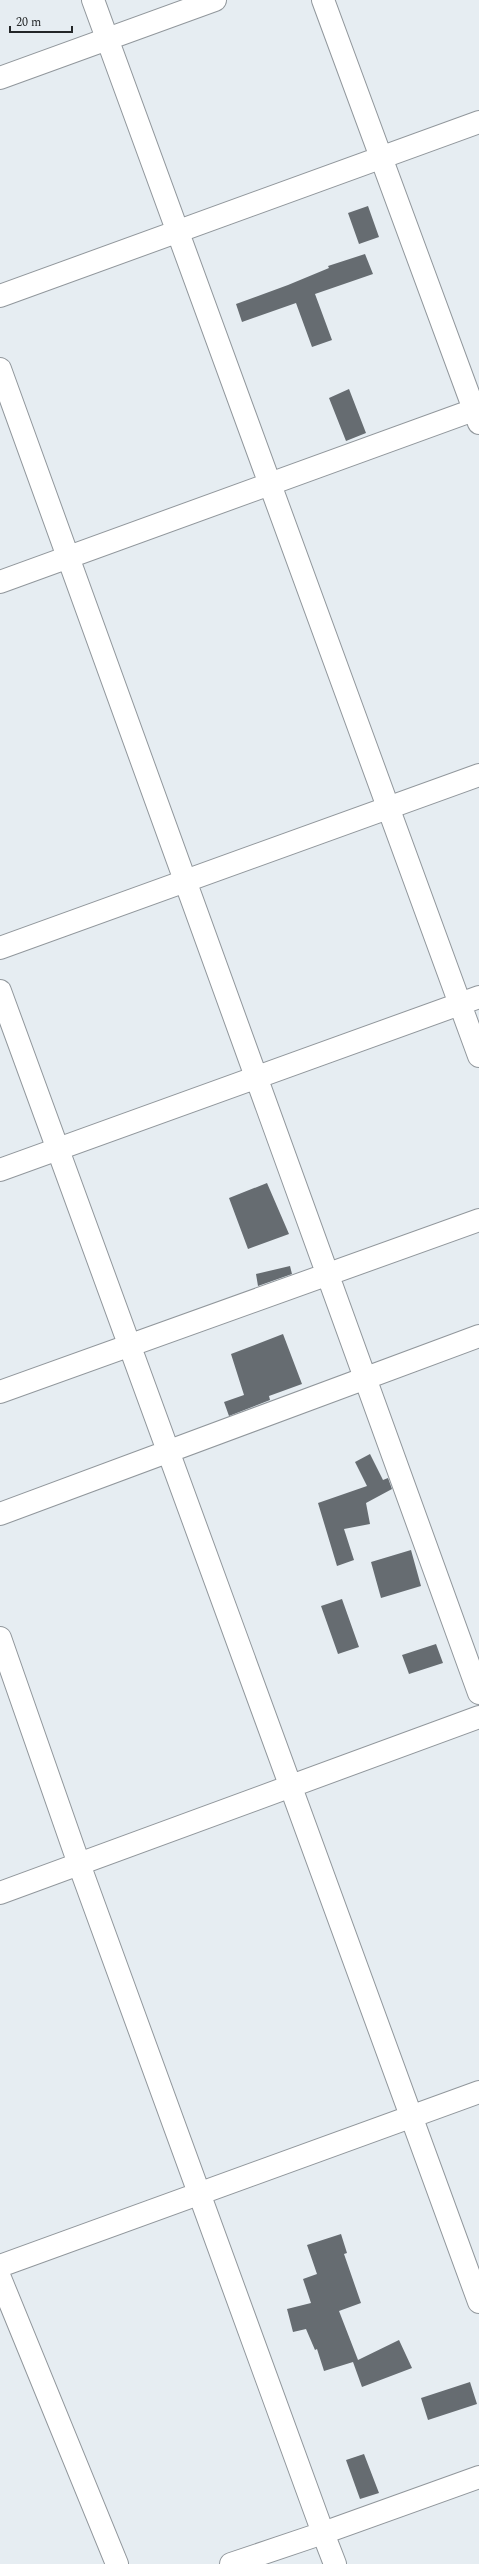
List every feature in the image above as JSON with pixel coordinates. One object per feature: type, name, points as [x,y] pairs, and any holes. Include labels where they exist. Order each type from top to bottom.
[{"type":"street","points":[[92,0],[388,808],[469,1001],[479,1056]]},
{"type":"street","points":[[0,78],[214,0]]},
{"type":"street","points":[[0,582],[270,484],[477,414],[381,158],[324,0]]},
{"type":"street","points":[[0,296],[479,122]]},
{"type":"street","points":[[0,369],[479,1693]]},
{"type":"street","points":[[0,948],[479,775]]},
{"type":"street","points":[[0,991],[479,2302]]},
{"type":"street","points":[[0,1170],[469,1001]]},
{"type":"street","points":[[0,1392],[479,1220]]},
{"type":"street","points":[[0,1514],[479,1336]]},
{"type":"street","points":[[0,1638],[79,1864],[198,2194],[335,2564]]},
{"type":"street","points":[[0,1893],[479,1717]]},
{"type":"street","points":[[0,2266],[479,2092]]},
{"type":"street","points":[[0,2278],[117,2564]]},
{"type":"street","points":[[231,2564],[323,2533],[479,2477]]},
{"type":"building","points":[[368,206],[379,237],[359,244],[348,213]]},
{"type":"building","points":[[365,254],[373,274],[315,294],[332,340],[312,347],[296,303],[242,322],[236,304],[288,285],[329,268],[328,266]]},
{"type":"building","points":[[349,389],[366,433],[346,441],[329,398]]},
{"type":"building","points":[[267,1183],[289,1234],[248,1249],[229,1198]]},
{"type":"building","points":[[290,1266],[292,1274],[258,1286],[256,1274]]},
{"type":"building","points":[[283,1334],[302,1384],[269,1396],[270,1400],[229,1416],[224,1402],[244,1395],[231,1354]]},
{"type":"building","points":[[370,1454],[383,1480],[388,1478],[392,1489],[366,1503],[370,1524],[344,1529],[354,1560],[337,1566],[318,1503],[367,1486],[355,1462]]},
{"type":"building","points":[[411,1550],[421,1586],[381,1598],[371,1562]]},
{"type":"building","points":[[342,1599],[359,1647],[338,1654],[321,1606]]},
{"type":"building","points":[[436,1644],[443,1663],[409,1674],[402,1655]]},
{"type":"building","points":[[341,2234],[347,2253],[344,2254],[361,2303],[339,2311],[358,2360],[399,2340],[412,2368],[362,2387],[353,2362],[324,2371],[317,2349],[315,2350],[306,2329],[293,2332],[287,2309],[311,2303],[303,2279],[317,2274],[307,2245]]},
{"type":"building","points":[[470,2382],[477,2404],[428,2420],[421,2398]]},
{"type":"building","points":[[364,2454],[379,2493],[360,2499],[346,2460]]}]
